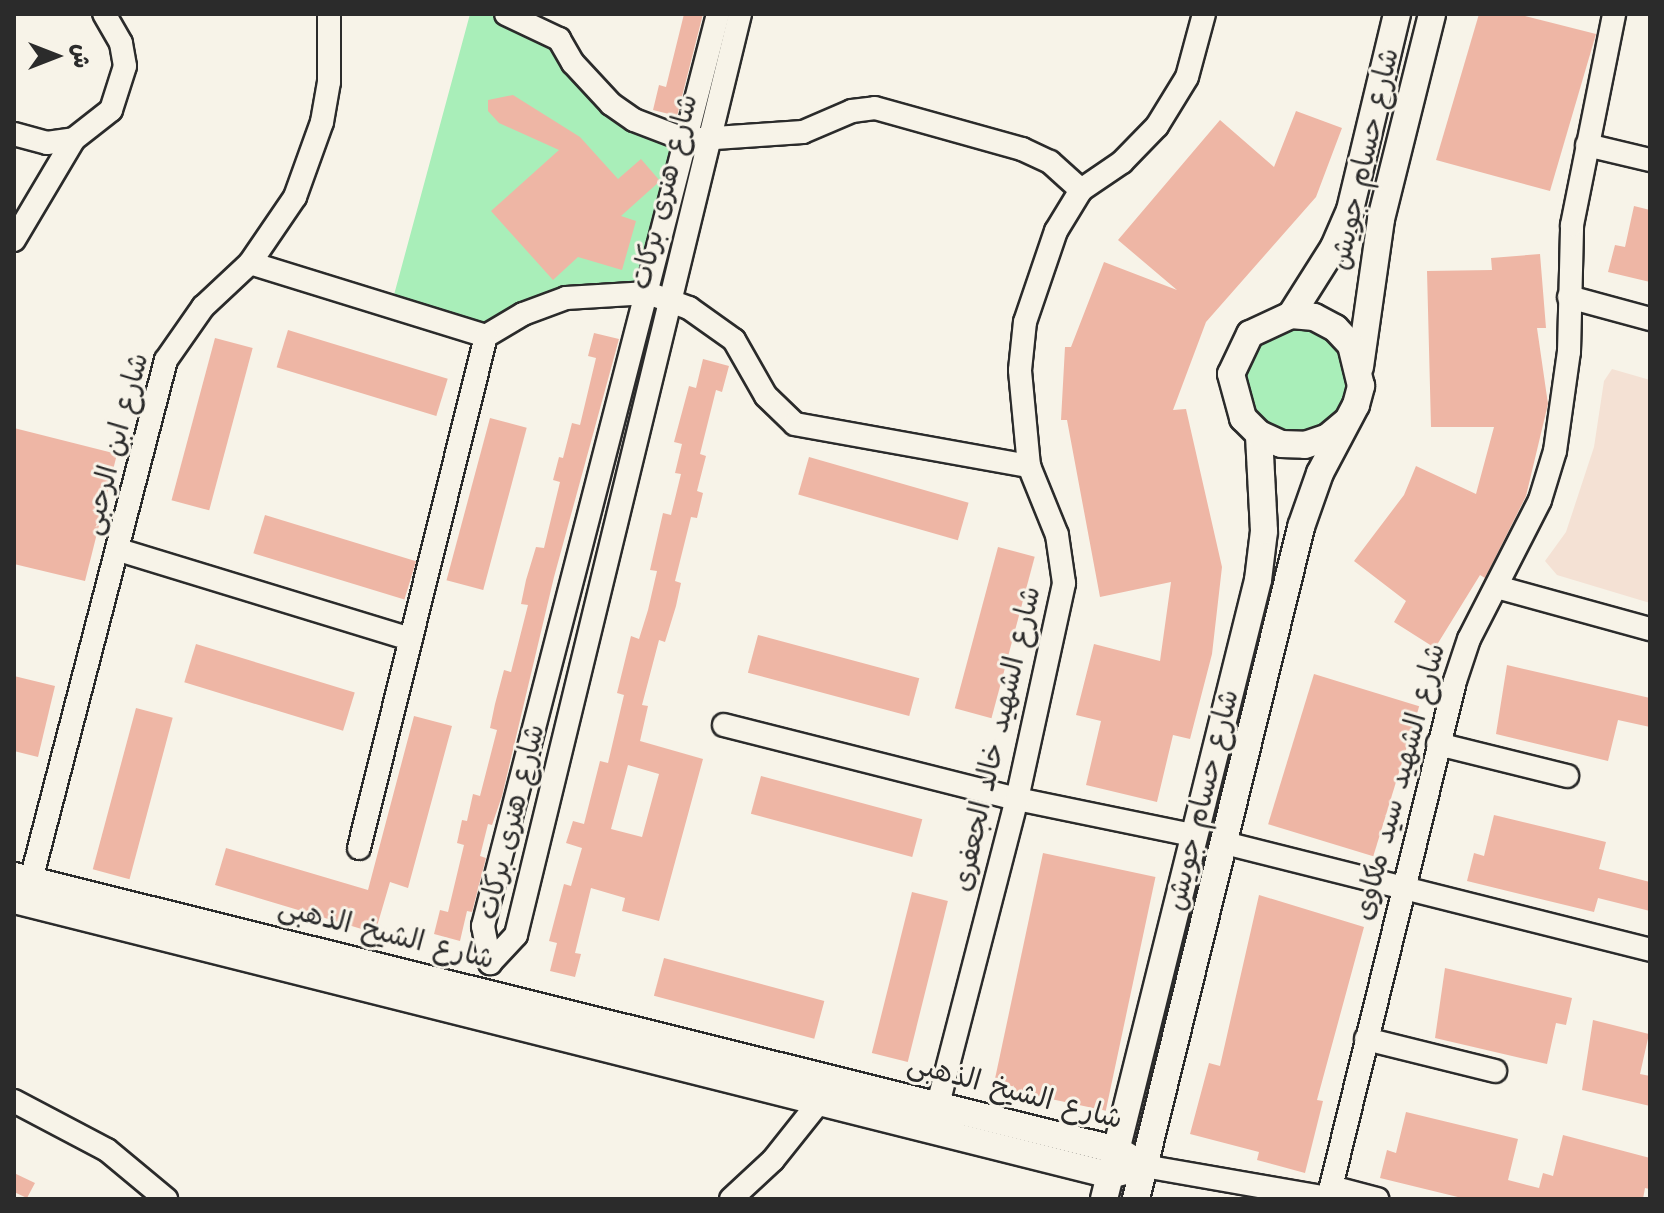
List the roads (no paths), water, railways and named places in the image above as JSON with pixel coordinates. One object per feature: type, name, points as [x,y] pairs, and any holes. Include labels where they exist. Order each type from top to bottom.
[{"type":"street","name":"شارع ابن الرحبى","points":[[20,885],[119,550],[166,360],[203,307],[250,263],[274,231],[311,160],[329,82],[329,14]]},
{"type":"street","points":[[506,14],[559,39],[573,63],[611,104],[659,132],[697,140],[803,132],[852,111],[875,108],[1022,149],[1050,162],[1081,190]]},
{"type":"street","name":"شارع هنرى بركات","points":[[659,296],[483,926],[490,963],[516,935],[659,296],[697,140],[718,14]]},
{"type":"street","name":"شارع هنرى بركات","points":[[697,140],[740,14]]},
{"type":"street","name":"شارع الشهيد خالد الجعفرى","points":[[938,1104],[1017,799],[1064,583],[1057,535],[1029,466],[1020,370],[1025,322],[1056,231],[1081,190],[1122,162],[1157,126],[1187,77],[1204,14]]},
{"type":"street","name":"شارع حسام جويش","points":[[1291,315],[1334,247],[1350,210],[1397,14]]},
{"type":"street","name":"شارع حسام جويش","points":[[1360,367],[1381,219],[1432,14]]},
{"type":"street","name":"شارع الشهيد سيد مكاوى","points":[[1329,1195],[1438,744],[1469,639],[1540,500],[1555,451],[1568,365],[1572,225],[1614,14]]},
{"type":"street","points":[[14,134],[47,143],[74,139],[95,128],[122,89],[125,66],[109,16]]},
{"type":"street","points":[[14,240],[74,139]]},
{"type":"street","points":[[1587,145],[1650,160]]},
{"type":"street","points":[[250,263],[486,336]]},
{"type":"street","points":[[359,848],[486,336],[523,314],[566,298],[659,296],[734,340],[766,396],[795,424],[1029,466]]},
{"type":"street","points":[[1569,297],[1650,319]]},
{"type":"street","points":[[1291,315],[1314,317],[1335,328],[1351,345],[1360,367],[1356,405],[1346,422],[1328,437],[1305,445],[1281,444],[1259,434],[1243,418],[1231,374],[1250,334],[1291,315]]},
{"type":"street","name":"شارع حسام جويش","points":[[1136,1199],[1301,527],[1346,422]]},
{"type":"street","name":"شارع حسام جويش","points":[[1110,1175],[1258,580],[1264,531],[1259,434]]},
{"type":"street","points":[[119,550],[411,639]]},
{"type":"street","points":[[1497,587],[1650,629]]},
{"type":"street","points":[[724,725],[1017,799],[1193,835]]},
{"type":"street","points":[[1438,744],[1567,776]]},
{"type":"street","points":[[1225,843],[1650,950]]},
{"type":"street","name":"شارع الشيخ الذهبى","points":[[20,885],[820,1101],[1110,1175],[1144,1166]]},
{"type":"street","name":"شارع الشيخ الذهبى","points":[[20,885],[938,1104],[1110,1175]]},
{"type":"street","points":[[1366,1039],[1495,1071]]},
{"type":"street","points":[[14,1101],[107,1150],[166,1199]]},
{"type":"street","points":[[731,1199],[773,1160],[820,1101]]},
{"type":"street","points":[[1144,1166],[1329,1195],[1377,1199]]}]
